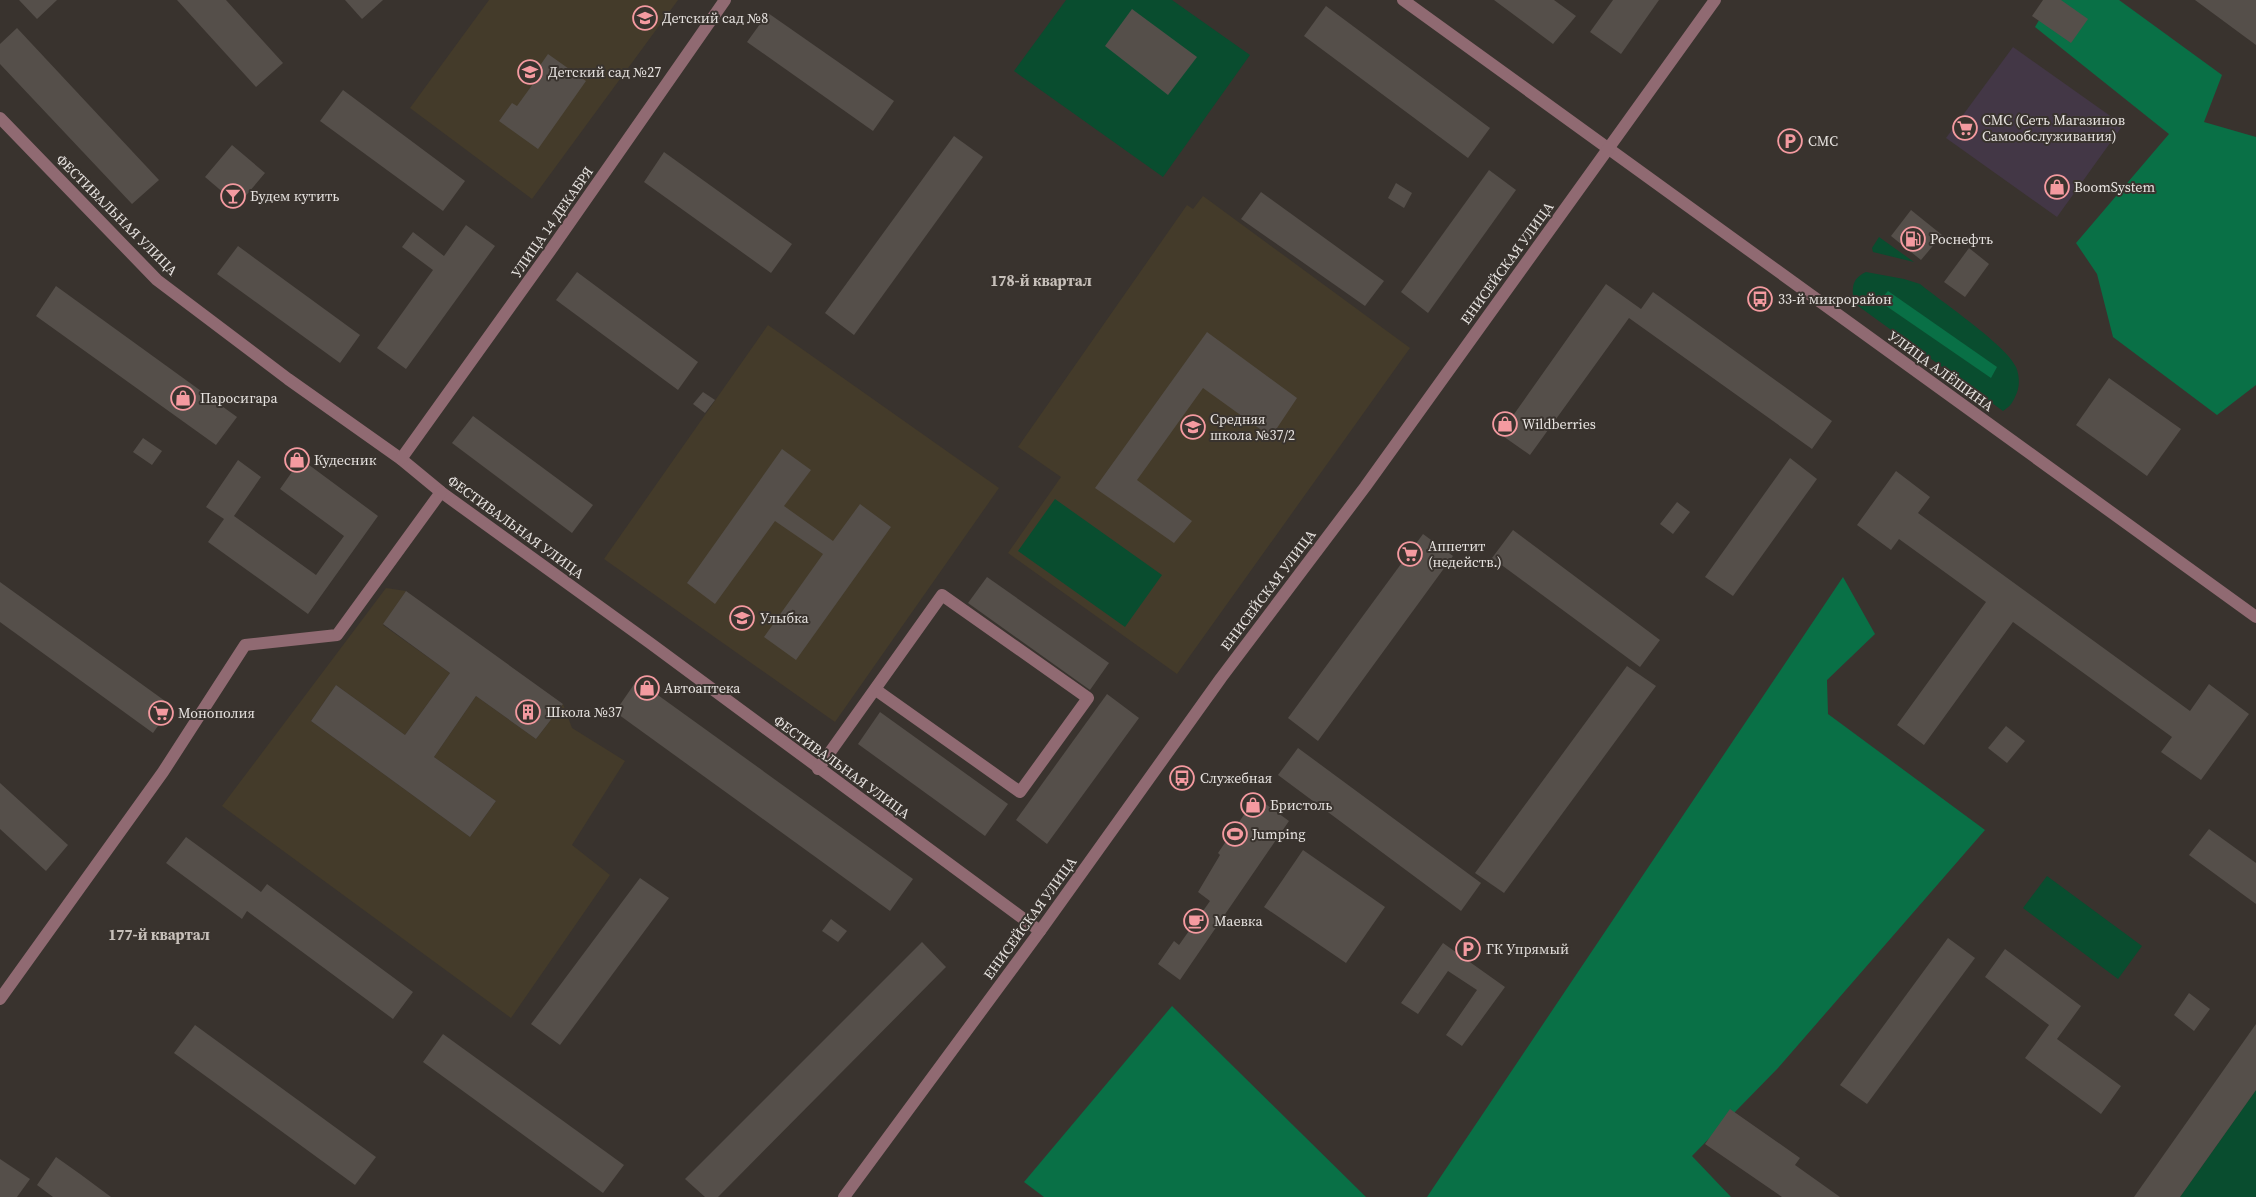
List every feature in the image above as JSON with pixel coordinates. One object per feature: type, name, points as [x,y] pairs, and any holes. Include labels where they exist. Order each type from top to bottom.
[{"type":"street","name":"УЛИЦА 14 ДЕКАБРЯ","points":[[400,459],[550,252],[725,0]]},
{"type":"street","name":"УЛИЦА АЛЁШИНА","points":[[1403,0],[2256,616]]},
{"type":"street","name":"ЕНИСЕЙСКАЯ УЛИЦА","points":[[844,1197],[1040,931],[1221,678],[1365,487],[1716,0]]},
{"type":"street","name":"ФЕСТИВАЛЬНАЯ УЛИЦА","points":[[0,118],[157,280],[288,379],[400,459],[441,492],[650,643],[818,769],[1040,931]]},
{"type":"street","points":[[0,999],[163,772],[245,646],[337,635],[441,492]]},
{"type":"street","points":[[818,769],[942,595],[1088,698],[1020,792],[876,690]]},
{"type":"shaded area","name":"Детский сад №27","points":[[489,0],[678,0],[532,199],[410,108]]},
{"type":"shaded area","points":[[2013,47],[2123,125],[2057,217],[1946,138]]},
{"type":"shaded area","name":"Средняя школа №37/2","points":[[1203,196],[1410,348],[1177,674],[1008,553],[1061,477],[1018,447],[1187,205],[1193,209]]},
{"type":"shaded area","points":[[768,325],[999,488],[835,722],[604,559]]},
{"type":"shaded area","points":[[386,588],[406,591],[383,625],[450,673],[405,735],[336,685],[311,721],[470,837],[496,801],[434,757],[476,696],[536,739],[563,704],[572,728],[625,761],[572,845],[610,875],[511,1018],[222,806]]},
{"type":"green space","points":[[1066,0],[1172,0],[1250,55],[1163,177],[1014,71]]},
{"type":"green space","points":[[2051,0],[2119,0],[2222,75],[2204,122],[2256,137],[2256,385],[2217,415],[2113,337],[2097,274],[2076,243],[2169,134],[2035,27]]},
{"type":"green space","points":[[1879,237],[1914,262],[1873,252],[1872,248]]},
{"type":"green space","points":[[1866,272],[1920,284],[2000,347],[2016,367],[2018,375],[2018,390],[2010,405],[2003,411],[1854,303],[1855,281]]},
{"type":"green space","points":[[1888,291],[1997,367],[1991,378],[1879,301]]},
{"type":"green space","points":[[1055,499],[1162,575],[1125,627],[1018,551]]},
{"type":"green space","points":[[1843,577],[1875,634],[1827,680],[1828,714],[1985,830],[1778,1068],[1692,1156],[1731,1197],[1427,1197]]},
{"type":"green space","points":[[2047,876],[2142,946],[2118,979],[2023,908]]},
{"type":"green space","points":[[1172,1006],[1366,1197],[1044,1197],[1024,1182]]},
{"type":"green space","points":[[2256,1090],[2256,1197],[2180,1197]]},
{"type":"building","points":[[19,0],[57,0],[37,19]]},
{"type":"building","points":[[177,0],[226,0],[283,63],[256,87]]},
{"type":"building","points":[[345,0],[383,0],[362,19]]},
{"type":"building","points":[[1494,0],[1554,0],[1576,16],[1553,44]]},
{"type":"building","points":[[1613,0],[1659,0],[1621,54],[1590,32]]},
{"type":"building","points":[[2043,0],[2061,0],[2088,19],[2071,43],[2032,16]]},
{"type":"building","points":[[2195,0],[2256,0],[2256,45]]},
{"type":"building","points":[[1326,6],[1490,128],[1468,158],[1304,36]]},
{"type":"building","points":[[1132,9],[1197,57],[1168,95],[1105,46]]},
{"type":"building","points":[[768,13],[894,101],[873,131],[747,42]]},
{"type":"building","points":[[17,28],[159,180],[132,204],[0,64],[0,44]]},
{"type":"building","points":[[548,54],[586,81],[538,149],[499,121],[512,103],[517,106],[538,77],[534,74]]},
{"type":"building","points":[[343,90],[465,181],[443,211],[320,121]]},
{"type":"building","points":[[954,136],[983,157],[854,335],[825,313]]},
{"type":"building","points":[[232,145],[265,173],[238,205],[205,177]]},
{"type":"building","points":[[664,152],[792,244],[771,273],[644,182]]},
{"type":"building","points":[[1489,170],[1516,190],[1428,313],[1401,292]]},
{"type":"building","points":[[1396,183],[1412,193],[1404,208],[1388,198]]},
{"type":"building","points":[[1261,192],[1384,281],[1365,306],[1241,219]]},
{"type":"building","points":[[1911,210],[1942,235],[1921,260],[1891,236]]},
{"type":"building","points":[[466,225],[495,246],[406,369],[377,348],[433,270],[402,247],[413,232],[444,256]]},
{"type":"building","points":[[238,246],[360,335],[340,363],[217,274]]},
{"type":"building","points":[[1969,248],[1989,264],[1965,297],[1944,282]]},
{"type":"building","points":[[577,272],[698,362],[678,390],[556,300]]},
{"type":"building","points":[[1606,284],[1641,309],[1653,292],[1832,421],[1812,449],[1629,318],[1530,455],[1500,434]]},
{"type":"building","points":[[56,286],[237,417],[216,445],[36,316]]},
{"type":"building","name":"Средняя школа №37/2","points":[[1207,332],[1297,398],[1271,437],[1203,388],[1137,480],[1192,521],[1174,543],[1095,488]]},
{"type":"building","points":[[2109,378],[2181,429],[2147,476],[2076,425]]},
{"type":"building","points":[[703,392],[715,400],[705,413],[693,404]]},
{"type":"building","points":[[473,416],[593,505],[572,533],[452,443]]},
{"type":"building","points":[[143,438],[162,451],[152,465],[133,452]]},
{"type":"building","points":[[782,449],[811,470],[784,506],[833,541],[860,504],[891,527],[796,660],[764,637],[823,554],[775,521],[715,604],[687,583]]},
{"type":"building","points":[[1790,458],[1817,479],[1733,596],[1705,577]]},
{"type":"building","points":[[301,459],[378,516],[308,614],[208,542],[224,519],[206,507],[238,460],[261,477],[234,516],[316,575],[344,536],[280,489]]},
{"type":"building","points":[[1896,471],[1930,497],[1918,513],[2190,711],[2209,684],[2249,714],[2201,780],[2161,752],[2172,737],[2013,622],[1924,745],[1897,725],[1986,602],[1899,539],[1891,550],[1857,525]]},
{"type":"building","points":[[1677,502],[1690,512],[1673,534],[1660,524]]},
{"type":"building","points":[[1513,530],[1660,640],[1640,667],[1492,558]]},
{"type":"building","points":[[1423,534],[1453,556],[1318,741],[1288,718]]},
{"type":"building","points":[[987,577],[1109,663],[1090,690],[968,603]]},
{"type":"building","points":[[0,582],[172,706],[153,733],[0,622]]},
{"type":"building","name":"Школа №37","points":[[406,591],[563,704],[536,739],[476,696],[434,757],[496,801],[470,837],[311,721],[336,685],[405,735],[450,673],[383,624]]},
{"type":"building","points":[[1627,666],[1656,686],[1504,893],[1475,873]]},
{"type":"building","points":[[637,680],[913,879],[890,911],[615,712]]},
{"type":"building","points":[[1107,694],[1139,718],[1047,844],[1016,820]]},
{"type":"building","points":[[880,712],[1008,804],[985,836],[858,744]]},
{"type":"building","points":[[2006,726],[2025,741],[2007,763],[1988,748]]},
{"type":"building","points":[[1298,748],[1481,883],[1461,911],[1278,775]]},
{"type":"building","points":[[0,783],[68,845],[46,871],[0,829]]},
{"type":"building","points":[[1256,797],[1289,821],[1180,980],[1158,964],[1174,941],[1179,945],[1210,901],[1198,892],[1220,855],[1218,853]]},
{"type":"building","points":[[2209,829],[2256,863],[2256,904],[2189,855]]},
{"type":"building","points":[[186,837],[261,892],[267,884],[413,992],[393,1019],[247,911],[242,919],[166,863]]},
{"type":"building","points":[[1303,850],[1385,907],[1346,963],[1264,907]]},
{"type":"building","points":[[640,878],[669,898],[560,1045],[531,1024]]},
{"type":"building","points":[[831,919],[847,931],[838,942],[822,931]]},
{"type":"building","points":[[1948,938],[1975,958],[1867,1104],[1840,1085]]},
{"type":"building","points":[[922,942],[946,967],[718,1197],[705,1197],[685,1179]]},
{"type":"building","points":[[1443,943],[1505,987],[1462,1046],[1446,1035],[1477,990],[1448,971],[1418,1014],[1401,1003]]},
{"type":"building","points":[[2005,949],[2081,1006],[2057,1039],[2121,1086],[2101,1114],[2025,1058],[2049,1025],[1985,977]]},
{"type":"building","points":[[2189,993],[2210,1009],[2194,1031],[2174,1015]]},
{"type":"building","points":[[2256,1024],[2256,1090],[2180,1197],[2134,1197]]},
{"type":"building","points":[[195,1025],[376,1157],[355,1185],[174,1053]]},
{"type":"building","points":[[443,1034],[624,1165],[603,1193],[423,1062]]},
{"type":"building","points":[[1730,1109],[1800,1158],[1795,1165],[1840,1197],[1782,1197],[1705,1144]]},
{"type":"building","points":[[56,1157],[111,1197],[53,1197],[37,1185]]},
{"type":"building","points":[[0,1159],[30,1179],[17,1197],[0,1197]]},
{"type":"place","name":"Детский сад №8","points":[[645,18]]},
{"type":"place","name":"Детский сад №27","points":[[530,72]]},
{"type":"place","name":"СМС (Сеть Магазинов Самообслуживания)","points":[[1965,128]]},
{"type":"place","name":"СМС","points":[[1790,141]]},
{"type":"place","name":"BoomSystem","points":[[2057,187]]},
{"type":"place","name":"Будем кутить","points":[[233,196]]},
{"type":"place","name":"Роснефть","points":[[1913,239]]},
{"type":"place","name":"33-й микрорайон","points":[[1760,299]]},
{"type":"place","name":"Паросигара","points":[[183,398]]},
{"type":"place","name":"Wildberries","points":[[1505,424]]},
{"type":"place","name":"Средняя школа №37/2","points":[[1193,427]]},
{"type":"place","name":"Кудесник","points":[[297,460]]},
{"type":"place","name":"Аппетит (недейств.)","points":[[1410,554]]},
{"type":"place","name":"Улыбка","points":[[742,618]]},
{"type":"place","name":"Автоаптека","points":[[647,688]]},
{"type":"place","name":"Школа №37","points":[[528,712]]},
{"type":"place","name":"Монополия","points":[[161,713]]},
{"type":"place","name":"Служебная","points":[[1182,778]]},
{"type":"place","name":"Бристоль","points":[[1253,805]]},
{"type":"place","name":"Jumping","points":[[1235,834]]},
{"type":"place","name":"Маевка","points":[[1196,921]]},
{"type":"place","name":"ГК Упрямый","points":[[1468,949]]},
{"type":"district","name":"178-й квартал","points":[[1041,280]]},
{"type":"district","name":"177-й квартал","points":[[159,934]]}]
